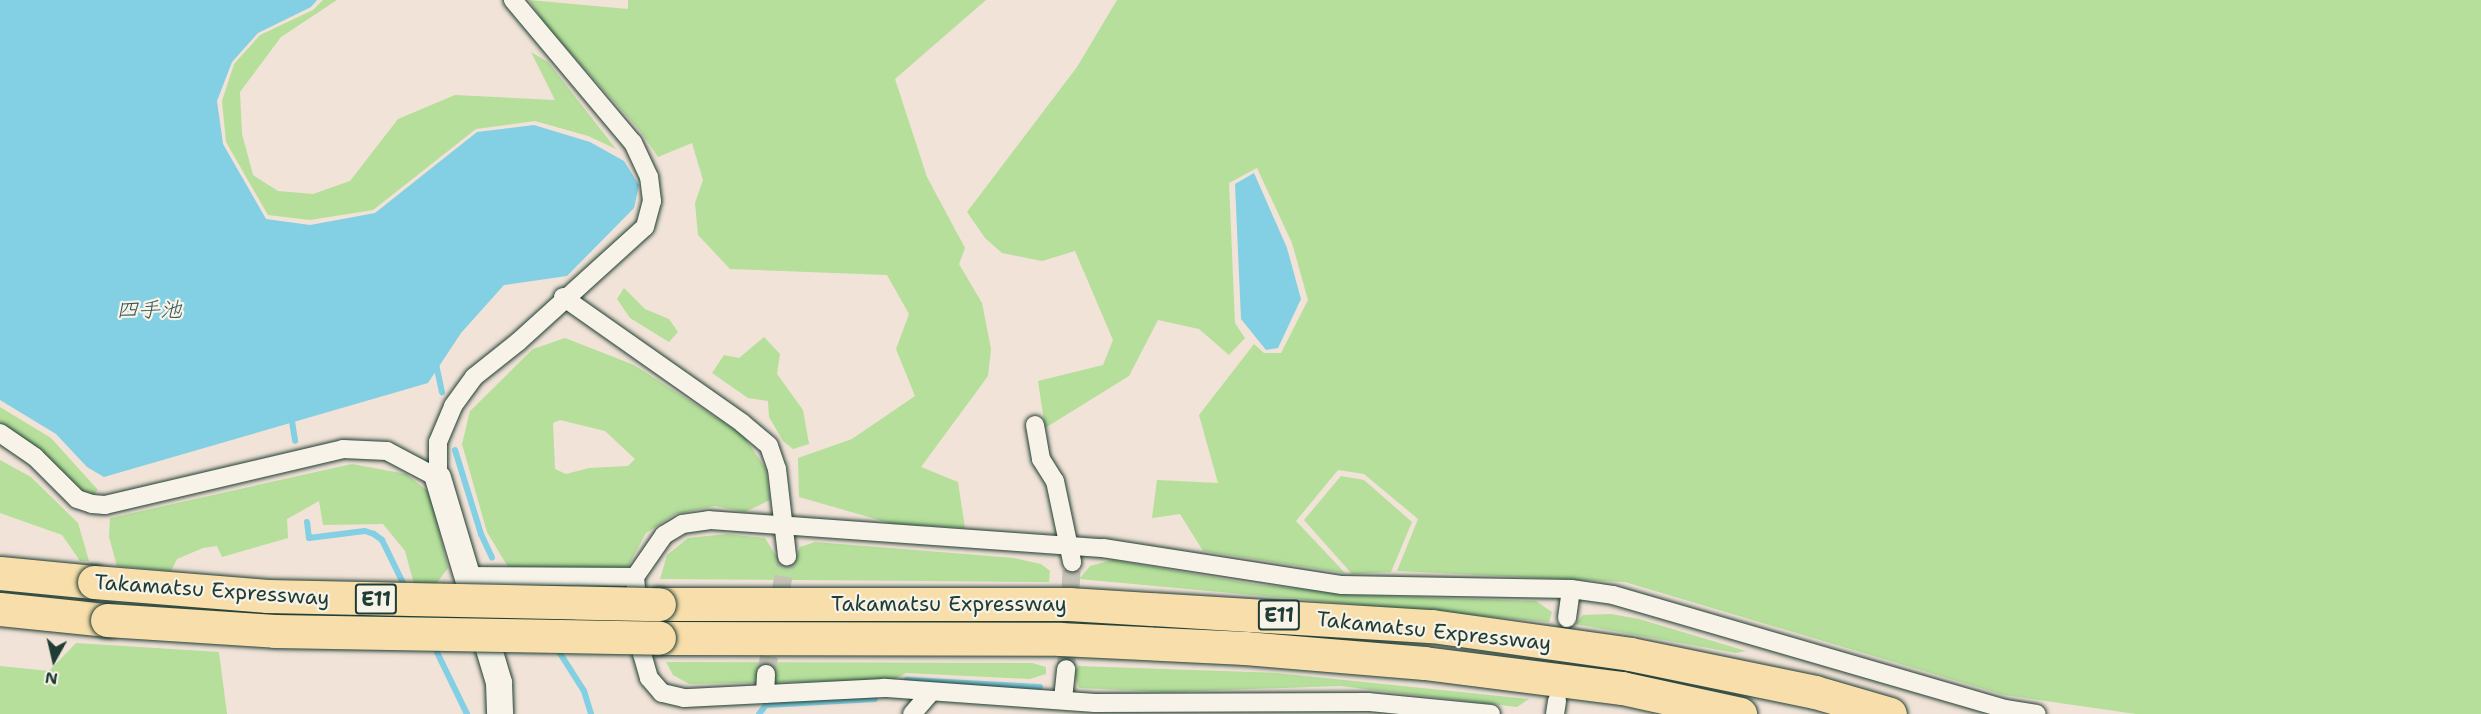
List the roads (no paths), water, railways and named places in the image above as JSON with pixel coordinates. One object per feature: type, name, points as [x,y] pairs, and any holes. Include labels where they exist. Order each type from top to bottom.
[{"type":"highway","name":"Takamatsu Expressway","points":[[0,573],[267,596],[659,604],[1069,604],[1432,626],[1630,654],[1815,692],[1890,714]]},
{"type":"highway","name":"Takamatsu Expressway","points":[[0,609],[107,620],[275,631],[659,638],[1060,639],[1245,648],[1424,663],[1622,688],[1740,714]]},
{"type":"street","points":[[500,714],[499,683],[438,478],[438,442],[453,406],[474,377],[518,342],[563,297],[645,226],[652,201],[649,177],[633,143],[513,0]]},
{"type":"street","points":[[563,297],[742,423],[769,446],[777,469],[787,556]]},
{"type":"street","points":[[1035,425],[1041,459],[1055,481],[1072,554]]},
{"type":"street","points":[[0,433],[35,457],[77,499],[92,504],[105,505],[343,449],[387,451],[438,478]]},
{"type":"street","points":[[1491,714],[1368,702],[1214,708],[930,693],[884,688],[684,698],[662,693],[649,678],[642,654],[635,577],[664,535],[682,524],[710,520],[1072,554],[1342,585],[1571,589],[1624,597],[2005,709],[2037,714]]},
{"type":"street","points":[[467,576],[635,577]]},
{"type":"street","points":[[1567,618],[1571,589]]},
{"type":"street","points":[[1063,699],[1066,669]]},
{"type":"street","points":[[765,694],[766,675]]},
{"type":"street","points":[[912,714],[930,693]]},
{"type":"water","name":"四手池","points":[[0,0],[317,0],[311,7],[258,33],[232,62],[217,101],[223,144],[266,219],[310,225],[375,213],[477,132],[534,125],[590,142],[624,161],[639,185],[634,208],[567,276],[504,285],[461,333],[428,383],[104,477],[87,467],[56,434],[0,400]]},
{"type":"water","points":[[1254,173],[1287,248],[1301,299],[1278,348],[1266,350],[1241,319],[1235,184]]},
{"type":"waterway","points":[[436,364],[442,392]]},
{"type":"waterway","points":[[291,415],[295,441]]},
{"type":"waterway","points":[[455,450],[481,534],[492,558]]},
{"type":"waterway","points":[[307,522],[309,538],[365,531],[374,534],[382,540],[406,589]]},
{"type":"waterway","points":[[433,644],[467,714]]},
{"type":"waterway","points":[[556,647],[584,691],[591,714]]},
{"type":"waterway","points":[[907,680],[1040,687]]},
{"type":"waterway","points":[[759,714],[766,705],[875,699]]},
{"type":"tunnel","points":[[766,674],[787,556]]},
{"type":"tunnel","points":[[1066,669],[1072,562]]}]
